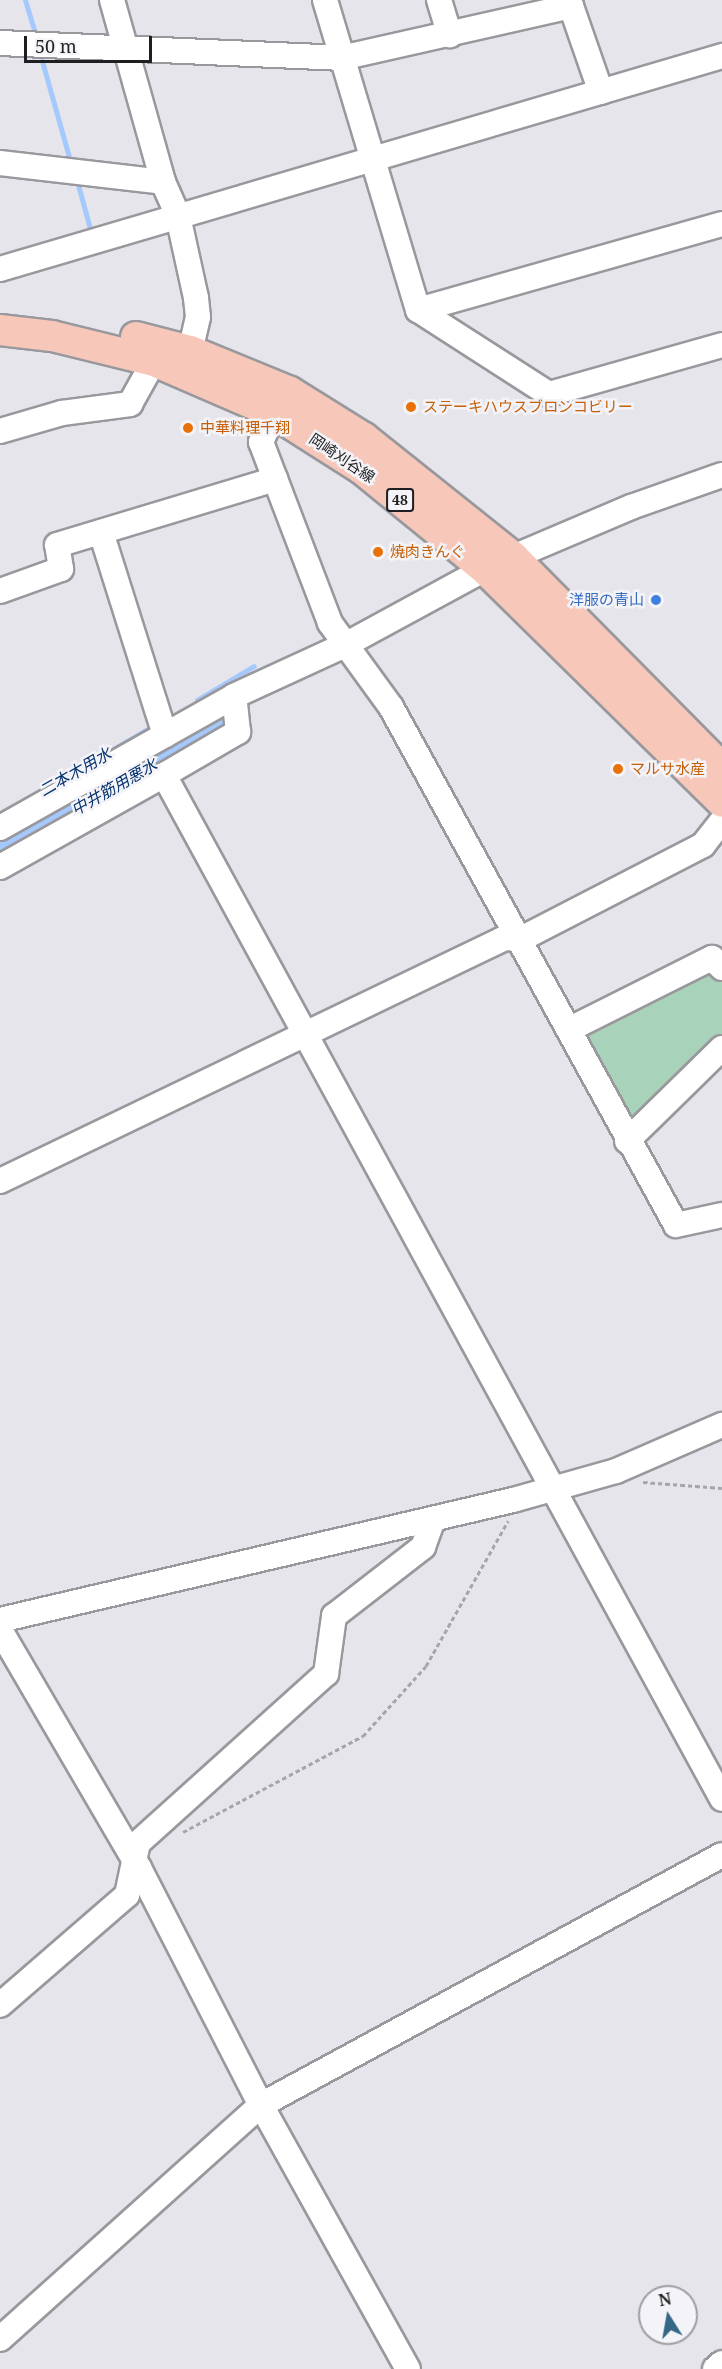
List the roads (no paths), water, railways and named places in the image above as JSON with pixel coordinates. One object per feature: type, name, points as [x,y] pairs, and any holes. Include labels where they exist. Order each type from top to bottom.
[{"type":"main road","name":"岡崎刈谷線","points":[[0,312],[76,322],[190,351],[290,392],[364,438],[513,557],[722,768]]},
{"type":"main road","name":"岡崎刈谷線","points":[[0,330],[52,336],[154,362],[274,413],[362,469],[485,569],[722,802]]},
{"type":"street","points":[[112,0],[163,182],[178,216],[198,317],[190,351]]},
{"type":"street","points":[[325,0],[418,310],[549,394],[722,345]]},
{"type":"street","points":[[439,0],[450,35]]},
{"type":"street","points":[[0,43],[341,58],[571,6],[601,92]]},
{"type":"street","points":[[0,269],[722,56]]},
{"type":"street","points":[[0,163],[163,182]]},
{"type":"street","points":[[418,310],[722,224]]},
{"type":"street","points":[[0,431],[62,413],[130,404],[154,362]]},
{"type":"street","points":[[274,413],[261,442],[330,622],[391,708],[570,1029],[627,1142],[676,1225],[721,1218]]},
{"type":"street","points":[[0,828],[234,696],[345,645],[485,569],[631,507],[722,475]]},
{"type":"street","points":[[0,591],[61,569],[57,545],[276,479]]},
{"type":"street","points":[[101,532],[165,735]]},
{"type":"street","points":[[0,867],[238,732],[234,696]]},
{"type":"street","points":[[164,775],[551,1489],[722,1799]]},
{"type":"street","points":[[0,1181],[505,939],[521,939],[703,844],[722,821]]},
{"type":"street","points":[[570,1029],[712,958],[722,968]]},
{"type":"street","points":[[627,1142],[722,1048]]},
{"type":"street","points":[[408,2369],[261,2105],[135,1861],[1,1633],[513,1500],[616,1471],[722,1425]]},
{"type":"street","points":[[0,2005],[127,1895],[138,1843],[326,1674],[334,1616],[423,1546],[433,1520]]},
{"type":"street","points":[[0,2339],[261,2105],[722,1855]]},
{"type":"street","points":[[715,2369],[722,2363]]},
{"type":"waterway","points":[[25,0],[34,30]]},
{"type":"waterway","points":[[42,61],[71,164]]},
{"type":"waterway","points":[[77,181],[92,236]]},
{"type":"waterway","name":"二本木用水","points":[[197,700],[254,666]]},
{"type":"waterway","name":"中井筋用悪水","points":[[0,851],[228,722]]},
{"type":"waterway","name":"二本木用水","points":[[52,785],[149,728]]},
{"type":"place","name":"ステーキハウスブロンコビリー","points":[[411,407]]},
{"type":"place","name":"中華料理千翔","points":[[188,428]]},
{"type":"place","name":"焼肉きんぐ","points":[[378,552]]},
{"type":"place","name":"洋服の青山","points":[[656,600]]},
{"type":"place","name":"マルサ水産","points":[[618,769]]}]
